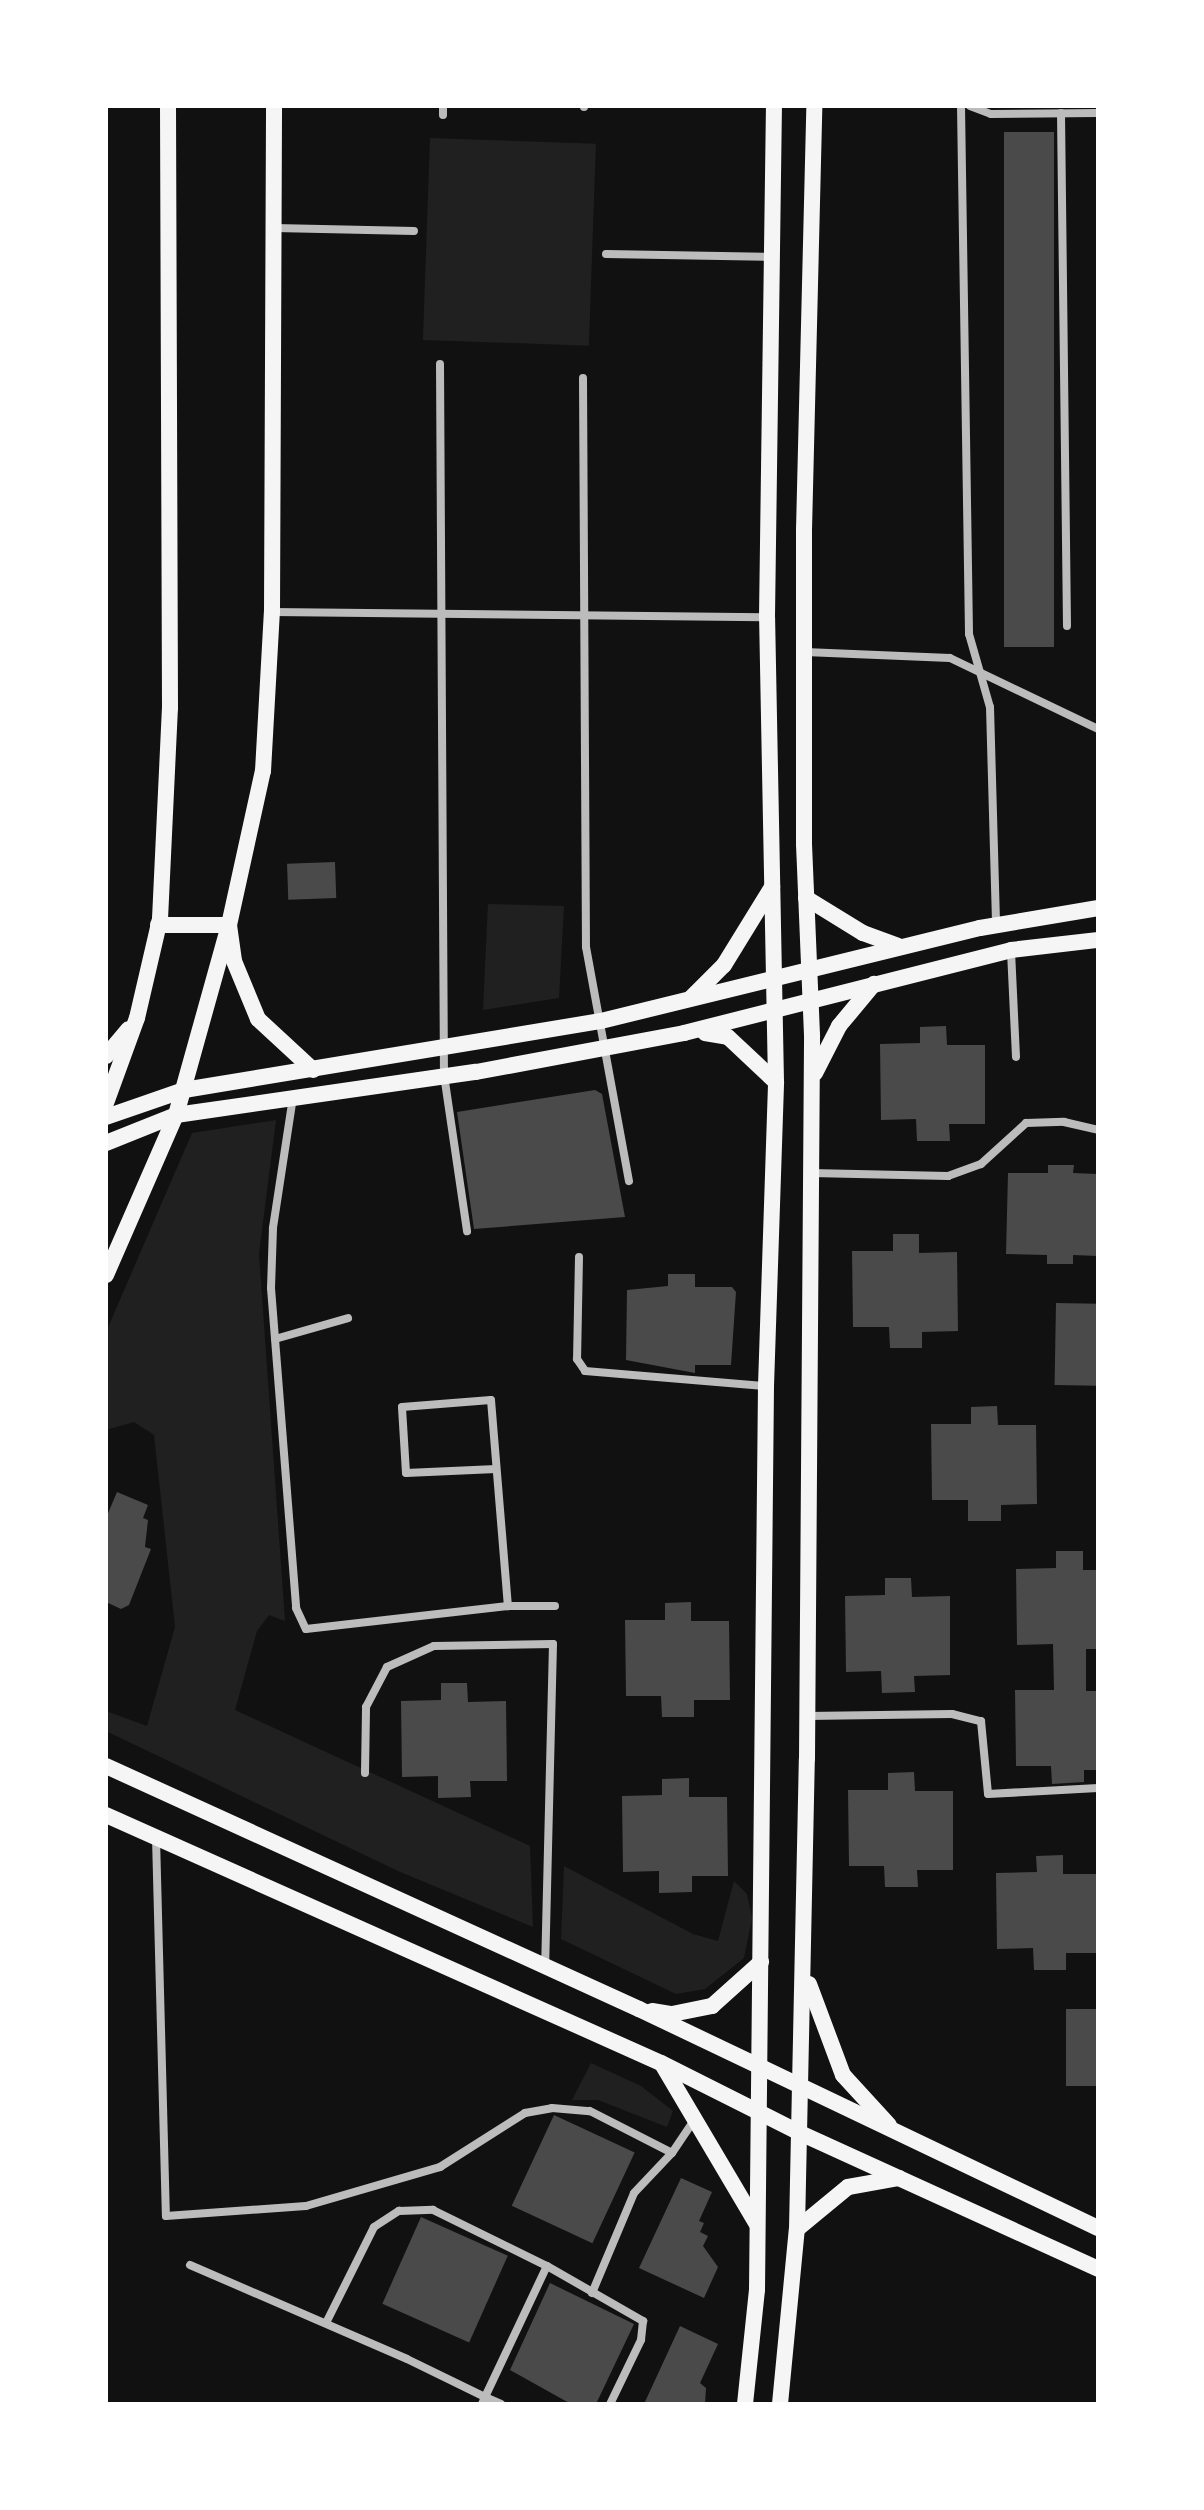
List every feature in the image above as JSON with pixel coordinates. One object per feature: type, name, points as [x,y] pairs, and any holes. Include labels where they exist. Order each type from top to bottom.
[{"type":"main road","points":[[106,1103],[137,1018],[158,925],[170,708],[168,106]]},
{"type":"main road","points":[[106,1275],[184,1090],[229,925],[263,771],[272,612],[274,106]]},
{"type":"main road","points":[[745,2404],[751,2380],[757,2225],[766,1386],[776,1082],[767,617],[774,106]]},
{"type":"main road","points":[[780,2404],[797,2229],[804,1966],[811,1082],[806,898],[805,652],[814,106]]},
{"type":"main road","points":[[692,998],[724,965],[773,886]]},
{"type":"main road","points":[[806,898],[863,933],[900,947]]},
{"type":"main road","points":[[106,1117],[184,1090],[443,1050],[601,1021],[996,925],[1098,908]]},
{"type":"main road","points":[[158,925],[229,925]]},
{"type":"main road","points":[[229,925],[234,961],[258,1019],[313,1070]]},
{"type":"main road","points":[[106,1143],[176,1115],[444,1075],[695,1031],[776,1013],[874,984],[1011,950],[1098,940]]},
{"type":"main road","points":[[811,1082],[839,1026],[874,984]]},
{"type":"main road","points":[[106,1056],[137,1018]]},
{"type":"main road","points":[[695,1031],[728,1037],[776,1082]]},
{"type":"main road","points":[[106,1766],[545,1965],[901,2137],[1098,2228]]},
{"type":"main road","points":[[106,1815],[661,2063],[800,2133],[1098,2269]]},
{"type":"main road","points":[[639,2009],[672,2014],[712,2006],[761,1962]]},
{"type":"main road","points":[[804,1966],[817,2017],[843,2075],[901,2137]]},
{"type":"main road","points":[[661,2063],[697,2117],[757,2225]]},
{"type":"main road","points":[[797,2229],[848,2187],[902,2178]]},
{"type":"street","points":[[961,106],[969,634],[990,707],[996,925]]},
{"type":"street","points":[[970,106],[991,114],[1098,113]]},
{"type":"street","points":[[1061,113],[1067,626]]},
{"type":"street","points":[[275,228],[414,231]]},
{"type":"street","points":[[606,254],[772,257]]},
{"type":"street","points":[[440,364],[443,1050],[467,1231]]},
{"type":"street","points":[[583,378],[586,947],[629,1181]]},
{"type":"street","points":[[272,612],[767,617]]},
{"type":"street","points":[[805,652],[950,658],[978,667],[1098,729]]},
{"type":"street","points":[[1011,950],[1016,1057]]},
{"type":"street","points":[[293,1097],[273,1228],[275,1339],[296,1608],[306,1629],[508,1606],[555,1606]]},
{"type":"street","points":[[810,1173],[948,1176],[981,1164],[1026,1123],[1064,1122],[1098,1130]]},
{"type":"street","points":[[579,1257],[577,1359],[585,1371],[766,1386]]},
{"type":"street","points":[[275,1339],[348,1318]]},
{"type":"street","points":[[496,1469],[406,1473],[402,1407],[491,1400],[508,1606]]},
{"type":"street","points":[[365,1773],[366,1707],[387,1667],[434,1646],[553,1644],[545,1965]]},
{"type":"street","points":[[807,1716],[952,1714],[981,1721],[988,1794],[1098,1788]]},
{"type":"street","points":[[156,1837],[166,2216],[306,2206],[440,2167],[525,2113],[552,2108],[590,2111],[672,2153]]},
{"type":"street","points":[[592,2293],[634,2193],[672,2153],[697,2117]]},
{"type":"street","points":[[326,2323],[374,2227],[399,2211],[433,2210],[547,2266],[638,2316],[644,2326],[610,2404]]},
{"type":"street","points":[[190,2265],[326,2323],[484,2401],[501,2404]]},
{"type":"street","points":[[484,2401],[547,2266]]},
{"type":"shaded area","points":[[430,138],[596,144],[589,346],[423,340]]},
{"type":"shaded area","points":[[488,904],[564,906],[559,998],[483,1010]]},
{"type":"shaded area","points":[[276,1120],[259,1254],[285,1621],[269,1615],[257,1631],[235,1710],[530,1846],[533,1927],[398,1871],[106,1731],[106,1711],[147,1726],[175,1627],[154,1435],[134,1422],[106,1430],[106,1332],[192,1133]]},
{"type":"shaded area","points":[[564,1866],[693,1934],[718,1941],[734,1881],[747,1894],[752,1918],[744,1958],[705,1989],[676,1994],[561,1939]]},
{"type":"shaded area","points":[[591,2063],[641,2086],[673,2111],[667,2127],[598,2100],[572,2100]]},
{"type":"building","points":[[1004,132],[1054,132],[1054,647],[1004,647]]},
{"type":"building","points":[[335,862],[336,898],[288,900],[287,864]]},
{"type":"building","points":[[946,1026],[947,1045],[985,1045],[985,1124],[949,1124],[950,1141],[917,1141],[916,1119],[881,1120],[880,1044],[920,1043],[920,1027]]},
{"type":"building","points":[[595,1090],[602,1094],[625,1217],[474,1229],[457,1112]]},
{"type":"building","points":[[1048,1165],[1074,1165],[1073,1173],[1098,1174],[1098,1256],[1073,1255],[1073,1264],[1047,1264],[1047,1255],[1006,1254],[1008,1173],[1048,1173]]},
{"type":"building","points":[[893,1234],[919,1234],[919,1253],[957,1252],[958,1331],[922,1332],[922,1348],[890,1348],[889,1327],[853,1327],[852,1251],[893,1251]]},
{"type":"building","points":[[668,1274],[695,1274],[695,1287],[732,1287],[736,1292],[731,1365],[695,1365],[695,1373],[626,1360],[627,1290],[668,1286]]},
{"type":"building","points":[[1056,1303],[1098,1304],[1097,1386],[1055,1385]]},
{"type":"building","points":[[997,1406],[998,1425],[1036,1425],[1037,1504],[1001,1505],[1001,1521],[968,1521],[968,1500],[932,1500],[931,1424],[971,1424],[971,1407]]},
{"type":"building","points":[[117,1492],[148,1505],[143,1518],[148,1520],[145,1547],[151,1549],[129,1605],[121,1609],[106,1602],[106,1518]]},
{"type":"building","points":[[1056,1551],[1083,1551],[1083,1570],[1098,1570],[1098,1649],[1086,1649],[1086,1691],[1098,1691],[1098,1770],[1084,1770],[1084,1782],[1052,1784],[1051,1766],[1016,1766],[1015,1690],[1054,1690],[1053,1644],[1017,1645],[1016,1569],[1056,1568]]},
{"type":"building","points":[[885,1578],[911,1578],[912,1597],[950,1596],[950,1675],[914,1676],[915,1692],[882,1693],[881,1671],[846,1672],[845,1596],[885,1595]]},
{"type":"building","points":[[691,1602],[691,1621],[729,1621],[730,1700],[694,1700],[694,1717],[662,1717],[661,1696],[626,1696],[625,1620],[665,1620],[665,1603]]},
{"type":"building","points":[[441,1683],[467,1683],[468,1702],[506,1701],[507,1781],[470,1781],[471,1797],[438,1798],[438,1776],[402,1777],[401,1701],[441,1700]]},
{"type":"building","points":[[914,1772],[915,1791],[953,1791],[953,1870],[917,1870],[918,1887],[885,1887],[884,1866],[849,1866],[848,1790],[888,1790],[888,1773]]},
{"type":"building","points":[[689,1778],[689,1797],[727,1797],[728,1876],[692,1876],[692,1892],[659,1893],[659,1871],[623,1872],[622,1796],[662,1795],[662,1779]]},
{"type":"building","points":[[1063,1855],[1063,1874],[1098,1874],[1098,1953],[1066,1953],[1066,1970],[1034,1970],[1033,1948],[997,1949],[996,1873],[1037,1872],[1036,1856]]},
{"type":"building","points":[[1066,2009],[1098,2009],[1098,2086],[1066,2086]]},
{"type":"building","points":[[554,2115],[635,2153],[592,2243],[512,2206]]},
{"type":"building","points":[[681,2178],[712,2192],[699,2221],[704,2223],[700,2232],[708,2236],[703,2246],[718,2267],[704,2298],[639,2268]]},
{"type":"building","points":[[421,2217],[508,2256],[469,2342],[382,2304]]},
{"type":"building","points":[[550,2283],[634,2324],[596,2404],[571,2404],[510,2370]]},
{"type":"building","points":[[680,2326],[718,2344],[700,2383],[706,2388],[705,2404],[644,2404]]}]
